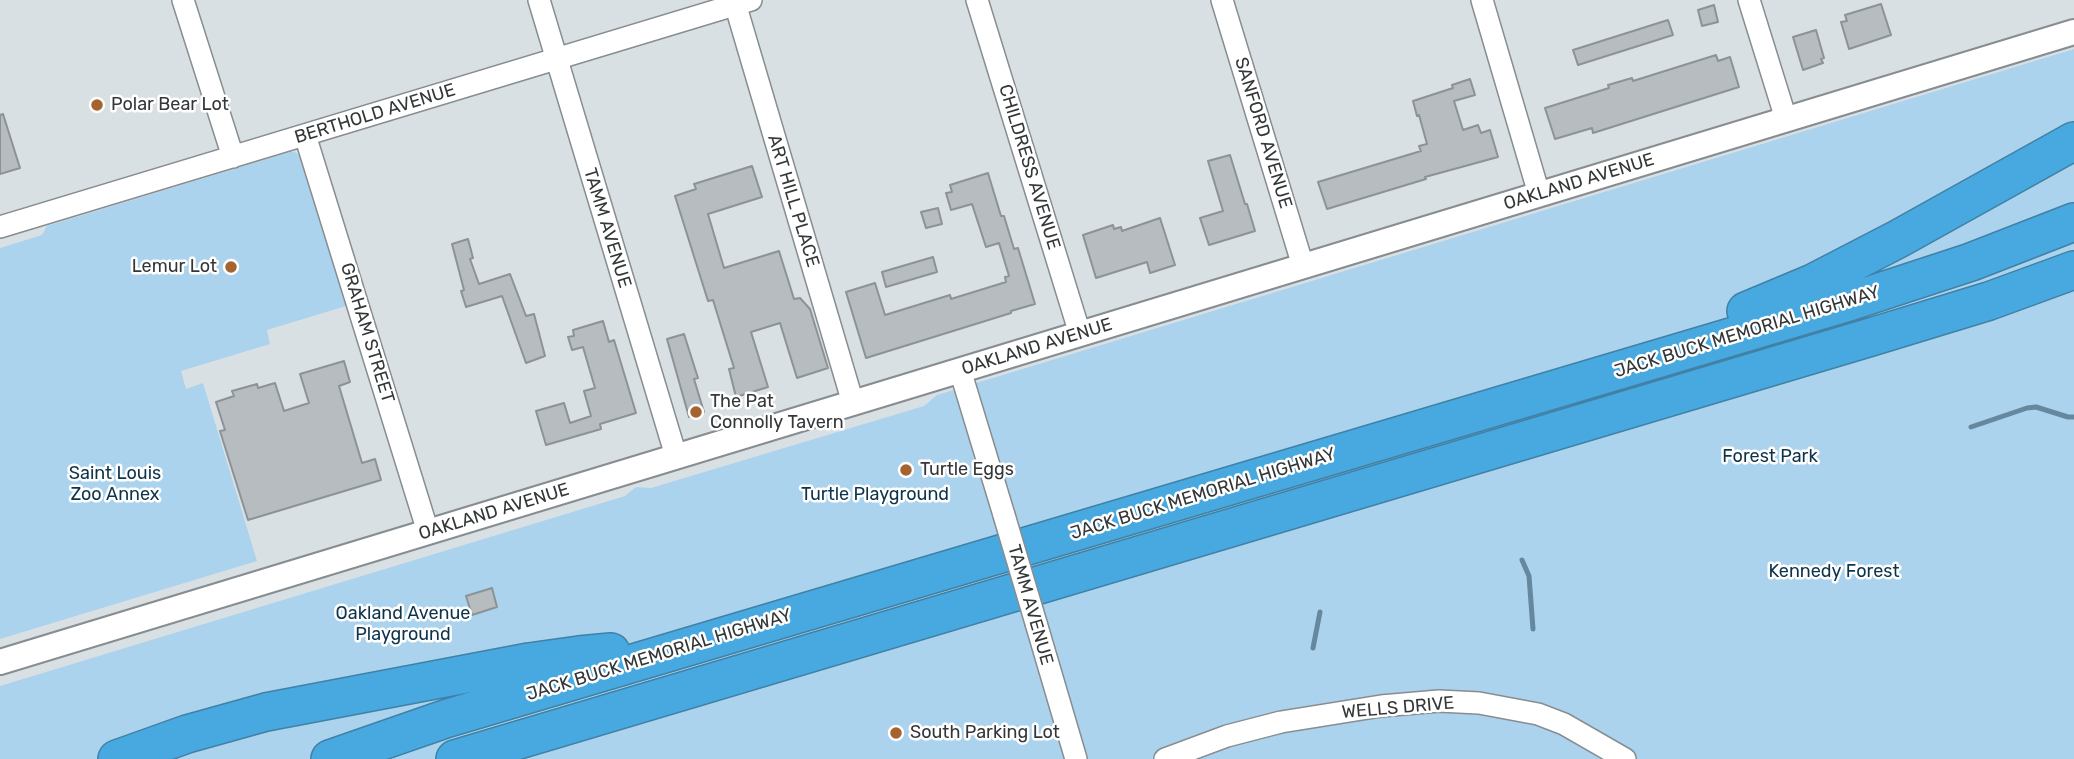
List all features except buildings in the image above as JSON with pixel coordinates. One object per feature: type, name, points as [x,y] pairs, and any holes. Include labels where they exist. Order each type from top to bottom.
[{"type":"highway","points":[[1562,387],[1620,359],[1814,283],[2074,141]]},
{"type":"highway","name":"JACK BUCK MEMORIAL HIGHWAY","points":[[330,759],[444,719],[1913,282],[2074,222]]},
{"type":"highway","points":[[455,759],[1798,359],[1989,301],[2074,270]]},
{"type":"highway","points":[[1989,301],[2074,285]]},
{"type":"highway","points":[[116,757],[229,721],[329,699],[579,654],[679,649]]},
{"type":"street","points":[[183,0],[233,157]]},
{"type":"street","name":"TAMM AVENUE","points":[[539,0],[676,456]]},
{"type":"street","name":"CHILDRESS AVENUE","points":[[977,0],[1080,334]]},
{"type":"street","name":"SANFORD AVENUE","points":[[1222,0],[1304,266]]},
{"type":"street","points":[[1482,0],[1539,194]]},
{"type":"street","points":[[1749,0],[1786,119]]},
{"type":"street","name":"BERTHOLD AVENUE","points":[[0,227],[740,2]]},
{"type":"street","name":"ART HILL PLACE","points":[[740,2],[853,402]]},
{"type":"street","name":"OAKLAND AVENUE","points":[[0,662],[2074,32]]},
{"type":"street","name":"GRAHAM STREET","points":[[305,135],[428,532]]},
{"type":"street","name":"TAMM AVENUE","points":[[960,370],[1076,759]]},
{"type":"street","name":"WELLS DRIVE","points":[[1166,759],[1227,736],[1281,722],[1381,706],[1439,701],[1479,703],[1538,714],[1564,724],[1625,759]]},
{"type":"green space","name":"Forest Park","points":[[2074,49],[2074,759],[0,759],[0,686],[625,496],[636,487],[651,488],[924,406],[937,395]]},
{"type":"green space","name":"Saint Louis Zoo Annex","points":[[290,152],[301,156],[353,317],[350,318],[346,306],[267,330],[270,344],[181,371],[186,389],[203,383],[257,561],[0,639],[0,248],[42,235],[47,226]]},
{"type":"waterway","points":[[1971,427],[2036,407],[2074,417]]},
{"type":"waterway","points":[[1522,560],[1529,576],[1533,629]]},
{"type":"waterway","points":[[1313,648],[1320,612]]},
{"type":"place","name":"Polar Bear Lot","points":[[97,105]]},
{"type":"place","name":"Lemur Lot","points":[[231,267]]},
{"type":"place","name":"The Pat Connolly Tavern","points":[[696,412]]},
{"type":"place","name":"Turtle Eggs","points":[[906,470]]},
{"type":"place","name":"South Parking Lot","points":[[896,733]]},
{"type":"park label","name":"Turtle Playground","points":[[875,495]]},
{"type":"park label","name":"Kennedy Forest","points":[[1834,572]]},
{"type":"park label","name":"Oakland Avenue Playground","points":[[403,624]]}]
